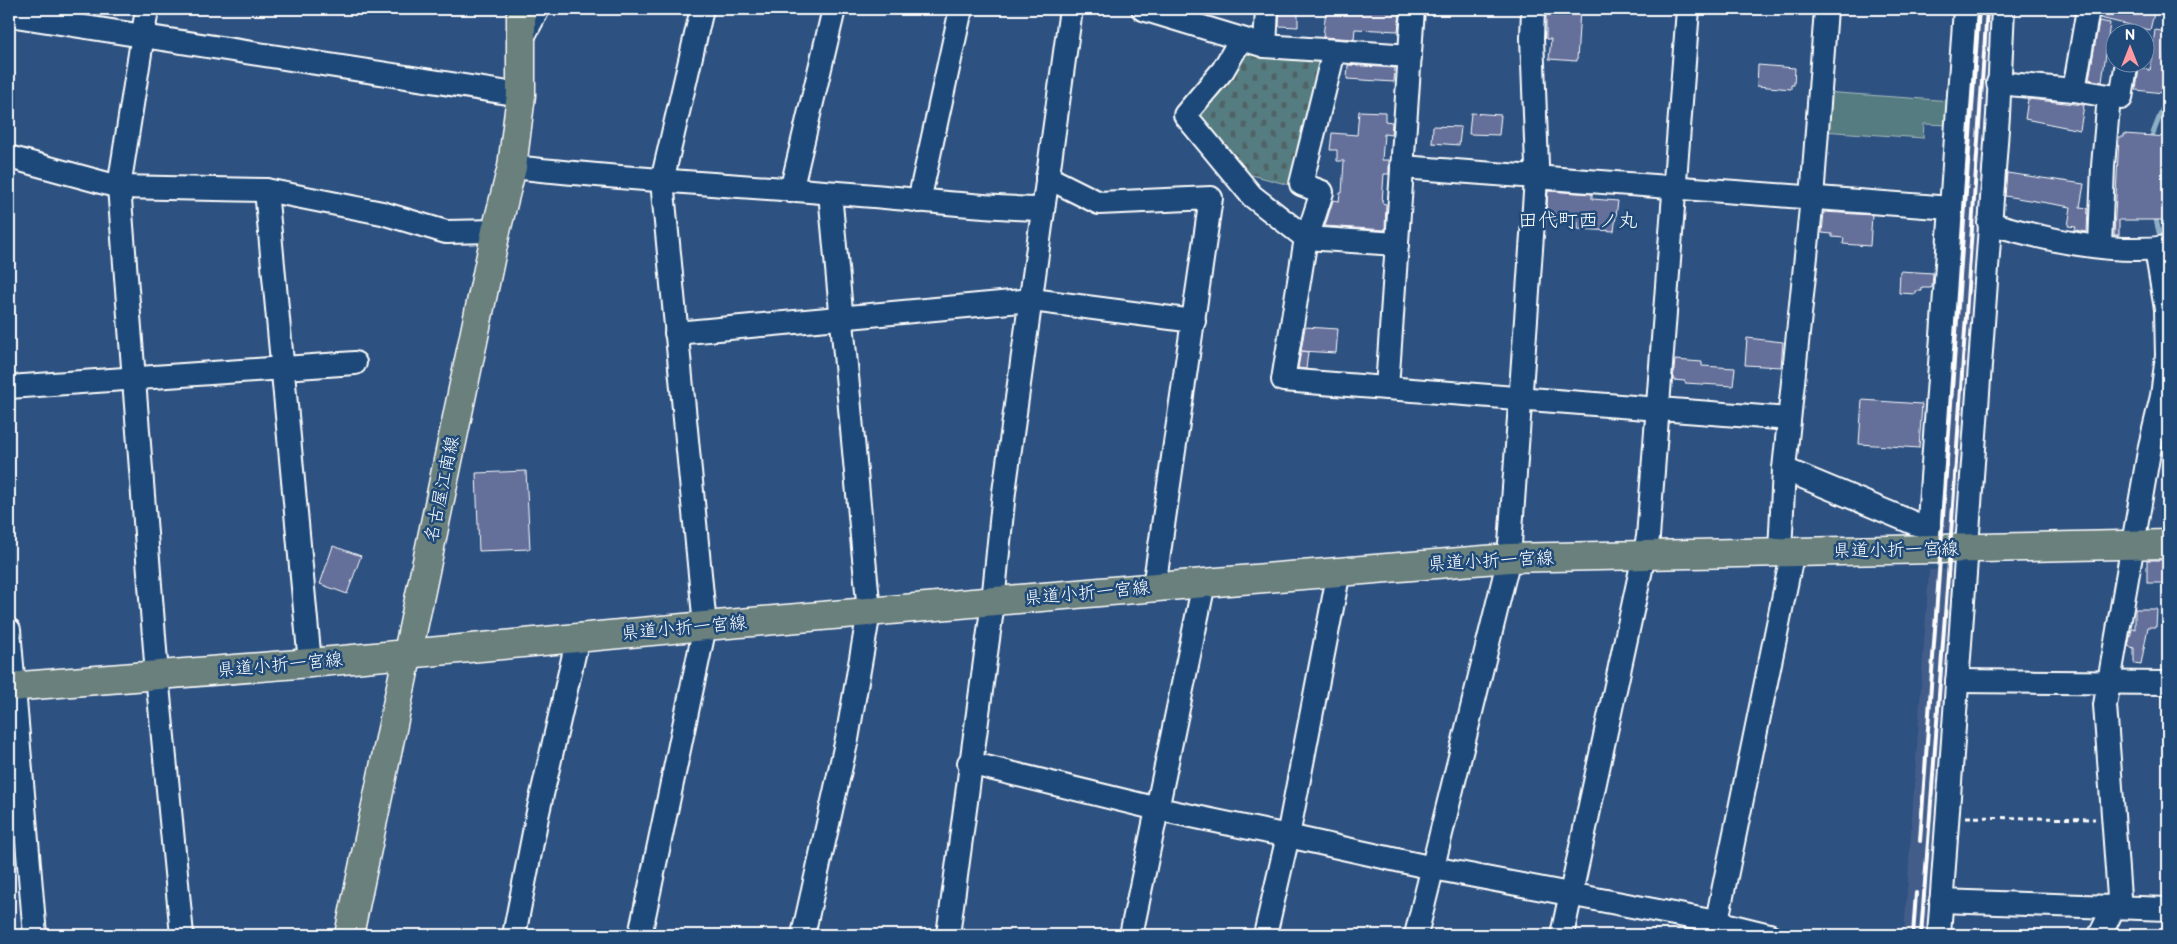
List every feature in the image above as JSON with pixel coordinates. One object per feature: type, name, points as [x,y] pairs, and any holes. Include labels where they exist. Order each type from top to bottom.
[{"type":"main road","name":"名古屋江南線","points":[[503,9],[520,42]]},
{"type":"main road","name":"名古屋江南線","points":[[356,934],[408,654],[496,231],[512,167],[521,95],[521,9]]},
{"type":"main road","name":"県道小折一宮線","points":[[11,687],[310,663],[578,637],[1204,582],[1508,558],[1786,552],[1928,537],[1965,548],[2168,544]]},
{"type":"street","points":[[147,9],[120,187],[133,379],[157,676],[182,935]]},
{"type":"street","points":[[520,42],[538,9]]},
{"type":"street","points":[[640,935],[705,626],[662,181],[702,9]]},
{"type":"street","points":[[792,191],[834,9]]},
{"type":"street","points":[[919,201],[961,9]]},
{"type":"street","points":[[948,935],[969,763],[993,602],[1004,492],[1071,9]]},
{"type":"street","points":[[1143,9],[1265,46],[1410,56]]},
{"type":"street","points":[[1265,46],[1267,9]]},
{"type":"street","points":[[1387,388],[1413,9]]},
{"type":"street","points":[[1416,935],[1508,558],[1536,177],[1532,9]]},
{"type":"street","points":[[1562,935],[1648,537],[1688,9]]},
{"type":"street","points":[[1715,929],[1786,552],[1784,469],[1812,198],[1826,9]]},
{"type":"street","points":[[1928,537],[1965,9]]},
{"type":"street","points":[[1939,935],[1965,548],[1998,115],[1998,83],[2003,9]]},
{"type":"street","points":[[2074,90],[2088,9]]},
{"type":"street","points":[[9,15],[521,95]]},
{"type":"street","points":[[1241,39],[1223,70],[1185,115],[1252,196],[1306,238],[1397,244]]},
{"type":"street","points":[[1334,51],[1301,184],[1322,192],[1306,238],[1283,380],[1789,420]]},
{"type":"street","points":[[1998,83],[2074,90],[2121,98],[2125,72]]},
{"type":"street","points":[[2100,246],[2103,166],[2109,96]]},
{"type":"street","points":[[9,157],[120,187],[266,190],[382,213],[446,232],[496,231]]},
{"type":"street","points":[[512,167],[990,208],[1043,209]]},
{"type":"street","points":[[1402,167],[1951,208]]},
{"type":"street","points":[[1048,178],[1099,203],[1252,196]]},
{"type":"street","points":[[266,190],[310,663]]},
{"type":"street","points":[[803,935],[847,739],[869,612],[830,193]]},
{"type":"street","points":[[1154,587],[1211,198]]},
{"type":"street","points":[[1989,223],[2044,238],[2100,246],[2162,248],[2167,356],[2162,396],[2150,446],[2104,706],[2119,897],[2116,907],[2100,935]]},
{"type":"street","points":[[676,333],[1032,300],[1194,322]]},
{"type":"street","points":[[9,387],[356,363]]},
{"type":"street","points":[[1784,469],[1916,524],[1928,537]]},
{"type":"street","points":[[1265,935],[1288,836],[1339,571]]},
{"type":"street","points":[[1131,935],[1204,582]]},
{"type":"street","points":[[9,630],[11,687],[35,935]]},
{"type":"street","points":[[514,935],[538,812],[578,637]]},
{"type":"street","points":[[1957,680],[2168,683]]},
{"type":"street","points":[[969,763],[1158,809],[1432,868],[1570,895],[1715,929],[1769,935]]},
{"type":"street","points":[[1941,901],[2168,909]]},
{"type":"path","points":[[1947,816],[2113,820]]},
{"type":"shaded area","points":[[1971,9],[1994,9],[1957,530],[1934,530]]},
{"type":"shaded area","points":[[1958,569],[1932,935],[1904,935],[1929,570]]},
{"type":"green space","points":[[1247,49],[1329,56],[1297,187],[1244,173],[1196,111]]},
{"type":"green space","points":[[1824,92],[1952,101],[1950,125],[1924,124],[1923,138],[1822,131]]},
{"type":"building","points":[[1280,9],[1298,9],[1298,27],[1279,26]]},
{"type":"building","points":[[1326,9],[1366,9],[1400,12],[1398,31],[1355,29],[1354,39],[1323,37]]},
{"type":"building","points":[[1563,9],[1580,9],[1577,61],[1549,59],[1551,39],[1546,39],[1546,16],[1548,10],[1563,11]]},
{"type":"building","points":[[2101,9],[2155,9],[2152,22],[2117,22],[2100,18]]},
{"type":"building","points":[[2099,21],[2104,22],[2102,82],[2089,79]]},
{"type":"building","points":[[2155,30],[2168,32],[2163,71],[2166,72],[2163,93],[2136,90],[2138,72],[2154,72]]},
{"type":"building","points":[[1348,65],[1395,68],[1394,82],[1347,79]]},
{"type":"building","points":[[1758,65],[1795,68],[1794,85],[1791,85],[1791,89],[1757,86]]},
{"type":"building","points":[[2028,99],[2084,105],[2080,130],[2025,119]]},
{"type":"building","points":[[1359,111],[1385,112],[1385,121],[1392,122],[1391,135],[1384,134],[1382,160],[1389,160],[1389,174],[1384,174],[1382,203],[1386,204],[1385,230],[1325,226],[1333,200],[1339,201],[1340,193],[1342,193],[1344,161],[1337,161],[1337,150],[1330,150],[1332,133],[1357,135]]},
{"type":"building","points":[[1471,113],[1501,115],[1499,135],[1469,134]]},
{"type":"building","points":[[1433,126],[1461,127],[1459,145],[1432,143]]},
{"type":"building","points":[[2124,134],[2168,137],[2168,220],[2119,220],[2119,235],[2114,235],[2119,137],[2124,137]]},
{"type":"building","points":[[2007,173],[2084,184],[2080,207],[2088,208],[2087,232],[2075,230],[2076,227],[2068,226],[2071,207],[2005,196]]},
{"type":"building","points":[[1548,191],[1592,194],[1592,199],[1618,201],[1614,231],[1578,229],[1578,222],[1546,220]]},
{"type":"building","points":[[1824,212],[1872,215],[1870,246],[1843,244],[1844,238],[1832,237],[1832,234],[1822,233]]},
{"type":"building","points":[[1900,271],[1933,273],[1932,287],[1922,288],[1922,291],[1916,291],[1916,294],[1899,293]]},
{"type":"building","points":[[1305,327],[1338,329],[1336,353],[1301,351]]},
{"type":"building","points":[[1747,338],[1783,342],[1781,367],[1745,365]]},
{"type":"building","points":[[1301,351],[1308,352],[1306,369],[1298,368]]},
{"type":"building","points":[[1675,360],[1702,362],[1702,366],[1735,368],[1733,386],[1685,383],[1685,381],[1673,380]]},
{"type":"building","points":[[1862,400],[1922,404],[1919,448],[1859,444]]},
{"type":"building","points":[[526,471],[530,549],[479,551],[476,473]]},
{"type":"building","points":[[333,546],[361,556],[347,594],[320,584]]},
{"type":"building","points":[[2147,560],[2168,560],[2168,583],[2147,583]]},
{"type":"building","points":[[2135,609],[2157,609],[2156,627],[2148,627],[2141,664],[2134,663],[2134,648],[2128,646],[2132,629],[2135,629]]},
{"type":"waterway","points":[[2150,141],[2168,95]]},
{"type":"waterway","points":[[2155,215],[2161,241]]},
{"type":"waterway","points":[[2156,455],[2156,453],[2168,451]]},
{"type":"railway","points":[[1920,841],[1979,9]]},
{"type":"railway","points":[[1921,935],[1987,9]]},
{"type":"railway","points":[[1913,935],[1916,893]]},
{"type":"district","name":"田代町西ノ丸","points":[[1578,221]]}]
